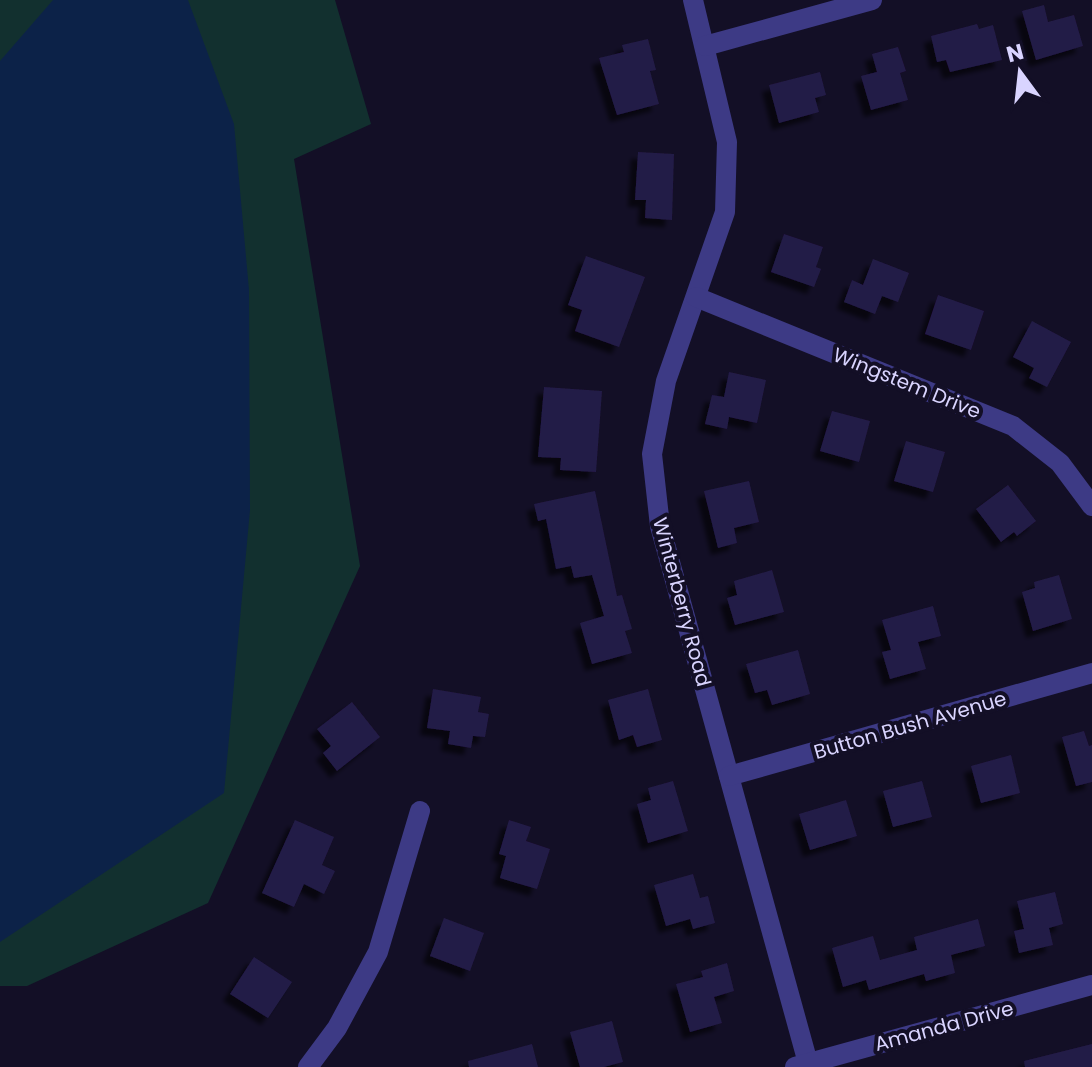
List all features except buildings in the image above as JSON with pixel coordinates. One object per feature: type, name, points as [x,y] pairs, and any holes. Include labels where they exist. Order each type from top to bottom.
[{"type":"street","name":"Winterberry Road","points":[[693,0],[727,142],[725,212],[666,381],[652,454],[660,526],[729,776],[802,1065]]},
{"type":"street","points":[[705,46],[872,0]]},
{"type":"street","name":"Wingstem Drive","points":[[696,297],[1013,426],[1060,463],[1092,506]]},
{"type":"street","name":"Button Bush Avenue","points":[[729,776],[1092,673]]},
{"type":"street","points":[[308,1067],[337,1028],[378,952],[420,811]]},
{"type":"street","name":"Amanda Drive","points":[[802,1065],[1092,985]]},
{"type":"green space","points":[[0,0],[335,0],[371,124],[294,159],[360,566],[208,903],[27,986],[0,986]]},
{"type":"water","points":[[53,0],[188,0],[234,124],[249,290],[250,510],[224,793],[0,942],[0,61]]}]
